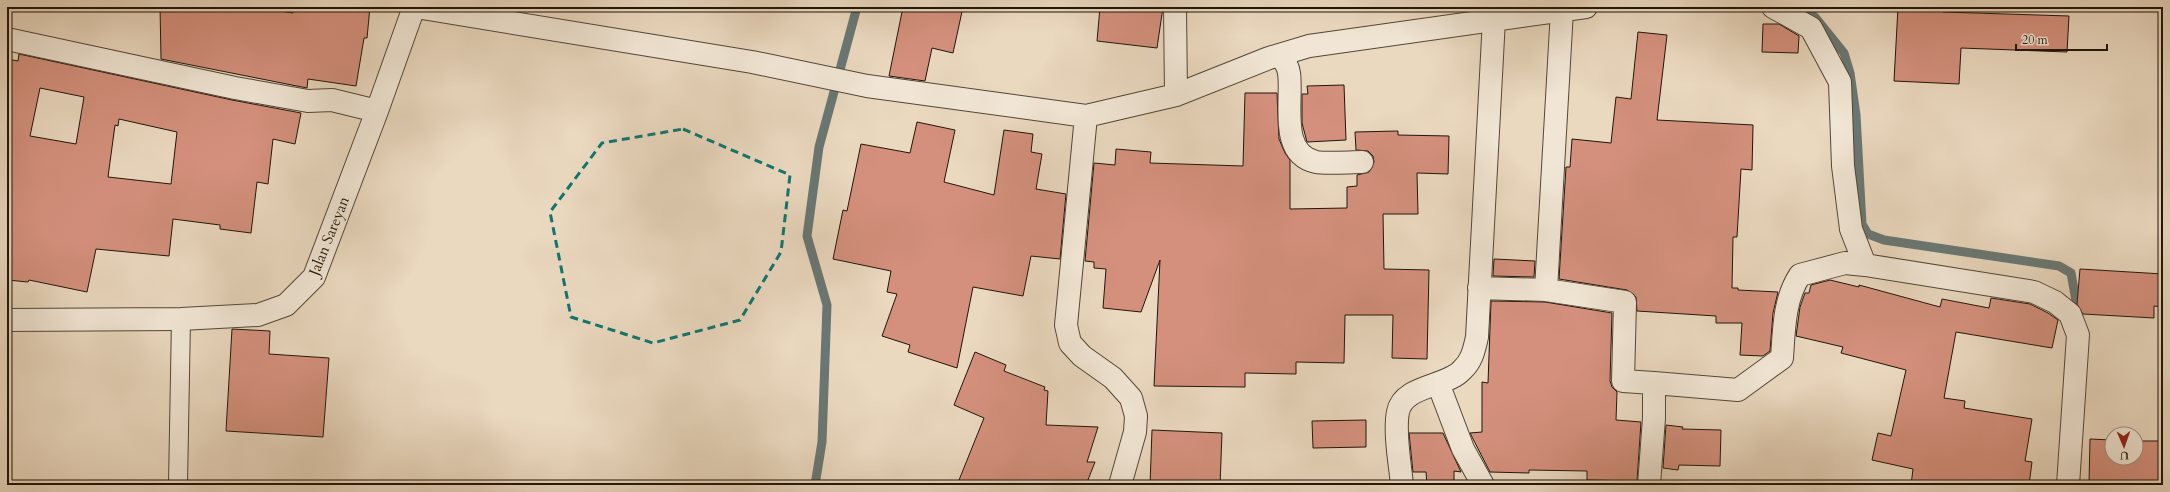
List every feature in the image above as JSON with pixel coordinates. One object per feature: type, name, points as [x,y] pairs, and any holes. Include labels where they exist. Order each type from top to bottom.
[{"type":"street","points":[[415,7],[752,62],[867,86],[1086,116],[1176,95],[1279,55],[1310,46],[1586,7]]},
{"type":"street","name":"Jalan Sareyan","points":[[7,320],[181,319],[258,315],[286,305],[314,278],[415,7]]},
{"type":"street","points":[[1175,7],[1176,95]]},
{"type":"street","points":[[1773,7],[1811,28],[1840,82],[1843,166],[1851,229],[1865,265]]},
{"type":"street","points":[[1546,290],[1562,10]]},
{"type":"street","points":[[1402,485],[1397,412],[1401,403],[1416,391],[1462,372],[1472,357],[1477,337],[1494,19]]},
{"type":"street","points":[[7,39],[235,88],[308,101],[332,100],[377,111]]},
{"type":"street","points":[[1279,55],[1286,63],[1289,72],[1289,114],[1296,148],[1303,156],[1317,162],[1362,162]]},
{"type":"street","points":[[1086,116],[1066,324],[1070,344],[1082,356],[1113,378],[1131,398],[1136,416],[1135,432],[1120,485]]},
{"type":"street","points":[[1479,288],[1546,290],[1625,302],[1623,381],[1738,390],[1782,358],[1785,319],[1792,287],[1800,275],[1845,263],[2034,292],[2054,302],[2070,314],[2078,335],[2068,485]]},
{"type":"street","points":[[1438,383],[1463,449],[1483,485]]},
{"type":"street","points":[[1649,485],[1654,418],[1654,383]]},
{"type":"lane","points":[[178,485],[181,319]]},
{"type":"highlighted area","points":[[683,129],[790,175],[781,252],[740,320],[653,343],[571,317],[550,212],[602,143]]},
{"type":"building","points":[[160,7],[254,7],[293,13],[294,7],[370,7],[367,38],[364,38],[356,86],[308,79],[307,88],[161,59]]},
{"type":"building","points":[[903,7],[963,7],[953,53],[932,48],[925,81],[889,76]]},
{"type":"building","points":[[1100,7],[1163,7],[1157,48],[1097,41]]},
{"type":"building","points":[[1898,7],[1943,7],[1943,12],[2069,16],[2067,52],[1961,48],[1959,84],[1894,81]]},
{"type":"building","points":[[1763,24],[1779,24],[1799,36],[1798,53],[1762,52]]},
{"type":"building","points":[[1638,32],[1667,35],[1657,120],[1753,125],[1752,170],[1741,169],[1737,237],[1733,237],[1732,288],[1738,288],[1738,290],[1778,292],[1773,313],[1770,351],[1763,356],[1740,355],[1742,323],[1716,323],[1716,316],[1637,311],[1636,297],[1627,290],[1559,279],[1566,167],[1570,167],[1572,139],[1611,143],[1616,97],[1631,99]]},
{"type":"building","points":[[19,54],[232,100],[301,113],[295,144],[273,139],[268,184],[257,182],[251,233],[220,229],[220,225],[173,219],[169,256],[96,249],[87,292],[29,280],[28,282],[7,280],[7,59],[18,61]],"holes":[[[40,88],[84,97],[76,144],[30,136]],[[119,119],[177,132],[171,184],[108,177],[115,125],[118,126]]]},
{"type":"building","points":[[1344,85],[1346,140],[1307,142],[1302,123],[1302,94],[1308,94],[1307,86]]},
{"type":"building","points":[[1245,93],[1277,93],[1279,139],[1290,160],[1290,209],[1347,208],[1347,187],[1357,186],[1357,175],[1369,172],[1374,162],[1373,156],[1368,151],[1356,150],[1355,132],[1398,131],[1398,135],[1449,136],[1448,174],[1417,173],[1418,214],[1383,214],[1384,269],[1429,270],[1427,359],[1392,358],[1393,315],[1345,315],[1344,363],[1296,362],[1296,374],[1245,373],[1245,387],[1154,386],[1160,260],[1141,312],[1103,308],[1106,269],[1094,268],[1094,262],[1085,261],[1094,163],[1115,165],[1116,149],[1151,152],[1150,163],[1243,166]]},
{"type":"building","points":[[917,122],[955,130],[944,182],[994,195],[1004,130],[1033,134],[1031,152],[1042,154],[1036,189],[1066,194],[1060,259],[1031,256],[1023,296],[973,287],[957,368],[908,352],[910,345],[882,336],[897,294],[887,292],[891,271],[833,259],[843,210],[847,211],[861,144],[910,153]]},
{"type":"building","points":[[1494,259],[1535,261],[1534,277],[1493,276]]},
{"type":"building","points":[[2080,269],[2163,274],[2163,307],[2154,306],[2154,318],[2083,314],[2077,304]]},
{"type":"building","points":[[1830,280],[1859,287],[1859,285],[1940,307],[1942,299],[1989,308],[1991,298],[2030,304],[2058,320],[2052,348],[1956,332],[1944,398],[1965,401],[1964,408],[2032,419],[2025,461],[2032,462],[2029,485],[1911,485],[1913,469],[1872,460],[1878,433],[1891,436],[1906,370],[1841,353],[1843,347],[1796,336],[1800,307],[1805,293],[1809,293],[1811,285]]},
{"type":"building","points":[[1491,301],[1545,302],[1612,313],[1610,381],[1612,387],[1617,392],[1616,420],[1641,422],[1637,481],[1587,480],[1587,471],[1529,470],[1529,473],[1490,472],[1470,433],[1482,432],[1482,382],[1488,383]]},
{"type":"building","points":[[232,329],[270,331],[269,354],[329,358],[323,437],[226,431]]},
{"type":"building","points":[[975,352],[1006,365],[1004,371],[1045,387],[1044,390],[1048,391],[1046,425],[1098,427],[1087,462],[1095,462],[1086,485],[957,485],[984,418],[954,405]]},
{"type":"building","points":[[1366,420],[1366,447],[1313,448],[1312,421]]},
{"type":"building","points":[[1666,425],[1683,427],[1682,429],[1721,430],[1720,466],[1679,465],[1678,470],[1663,468]]},
{"type":"building","points":[[1152,430],[1222,433],[1220,485],[1150,485]]},
{"type":"building","points":[[1409,433],[1443,433],[1461,472],[1454,471],[1454,485],[1427,485],[1426,472],[1413,472]]},
{"type":"building","points":[[2090,439],[2104,440],[2104,466],[2144,466],[2144,441],[2163,441],[2163,485],[2089,484]]},
{"type":"waterway","points":[[815,485],[822,442],[827,305],[807,236],[819,147],[857,7]]},
{"type":"waterway","points":[[1800,7],[1815,17],[1844,53],[1850,73],[1856,115],[1862,224],[1868,234],[1884,240],[2059,266],[2071,273],[2079,318]]}]
